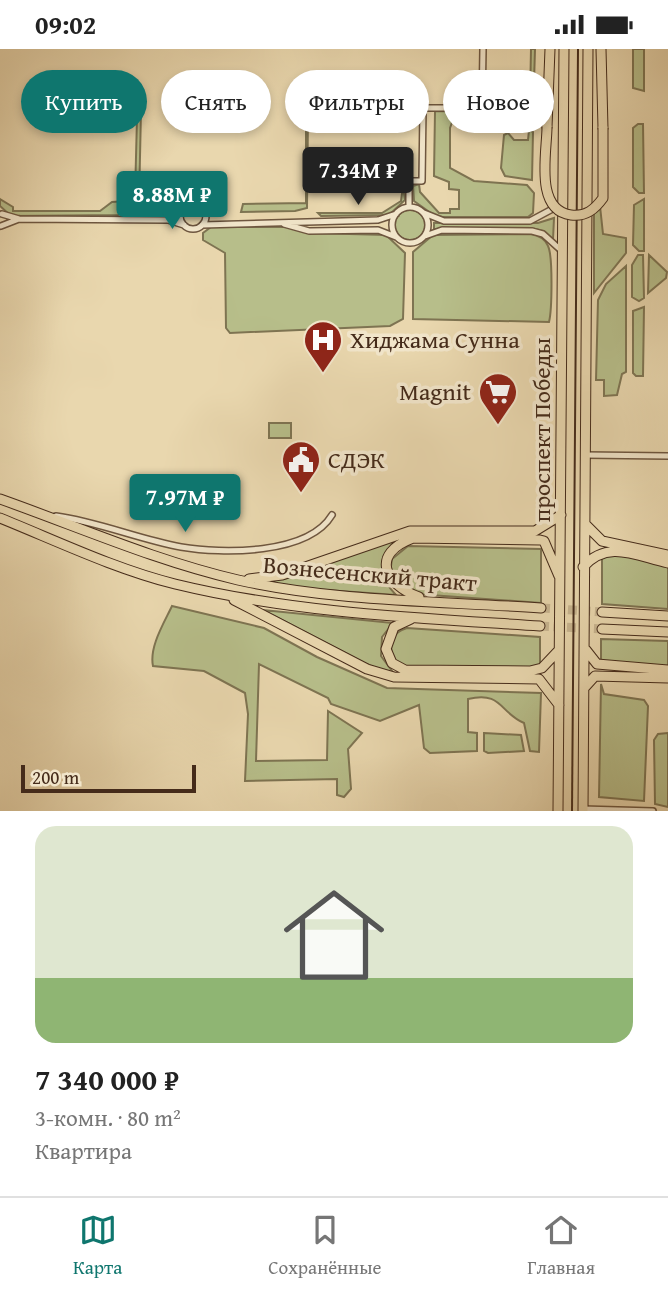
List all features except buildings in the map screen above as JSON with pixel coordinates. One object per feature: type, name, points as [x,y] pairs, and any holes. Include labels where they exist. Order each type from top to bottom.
[{"type":"main road","points":[[550,49],[547,195],[558,210],[572,215],[590,212],[603,198],[601,49]]},
{"type":"main road","name":"проспект Победы","points":[[558,811],[564,49]]},
{"type":"main road","name":"проспект Победы","points":[[583,810],[589,49]]},
{"type":"main road","name":"Вознесенский тракт","points":[[0,499],[166,561],[238,580],[300,592],[541,608]]},
{"type":"main road","points":[[238,580],[282,575],[410,531],[535,531],[561,516]]},
{"type":"main road","name":"Вознесенский тракт","points":[[0,518],[172,583],[223,594],[292,606],[540,626]]},
{"type":"main road","points":[[584,522],[602,541],[668,555]]},
{"type":"main road","points":[[431,601],[403,591],[388,577],[391,553],[402,542],[412,538],[544,541],[560,579]]},
{"type":"main road","points":[[583,567],[593,556],[610,550],[668,563]]},
{"type":"main road","points":[[223,594],[367,669],[394,677],[540,679],[559,705]]},
{"type":"main road","points":[[602,612],[668,616]]},
{"type":"main road","points":[[415,617],[401,623],[388,636],[387,656],[397,668],[530,671],[542,668],[559,650]]},
{"type":"main road","points":[[602,629],[668,632]]},
{"type":"main road","points":[[584,648],[597,664],[668,670]]},
{"type":"main road","points":[[584,689],[595,676],[668,678]]},
{"type":"street","points":[[409,207],[409,181],[422,181],[423,108],[482,108],[483,49]]},
{"type":"street","points":[[168,220],[193,202],[201,205],[212,219],[225,224]]},
{"type":"street","points":[[409,207],[444,221],[530,221],[550,213],[564,202]]},
{"type":"street","points":[[19,219],[1,227],[1,212],[19,219],[168,220],[193,229],[202,225],[378,220],[409,207]]},
{"type":"street","points":[[202,225],[206,212]]},
{"type":"street","points":[[180,213],[184,225]]},
{"type":"street","points":[[424,213],[429,225],[425,236]]},
{"type":"street","points":[[396,214],[392,226],[396,237]]},
{"type":"street","points":[[309,221],[321,231]]},
{"type":"street","points":[[281,224],[321,231],[378,230],[410,243],[442,230],[531,231],[543,235],[563,253]]},
{"type":"street","points":[[585,455],[668,456]]},
{"type":"street","points":[[43,514],[88,520],[180,547],[233,550],[295,543],[318,529],[332,515]]},
{"type":"street","points":[[583,810],[653,811]]},
{"type":"green space","points":[[531,49],[535,49],[534,70],[531,70]]},
{"type":"green space","points":[[633,49],[644,49],[644,91],[633,88]]},
{"type":"green space","points":[[435,111],[443,111],[443,133],[450,133],[450,168],[474,181],[527,185],[534,193],[533,213],[528,217],[435,216],[414,201],[413,186],[419,184],[420,192],[439,213],[450,213],[450,209],[459,209],[459,190],[449,189],[449,182],[434,176]]},
{"type":"green space","points":[[643,124],[644,193],[639,193],[633,187],[633,128]]},
{"type":"green space","points":[[137,133],[141,133],[139,202],[135,196]]},
{"type":"green space","points":[[308,133],[307,208],[295,211],[241,212],[243,204],[306,203]]},
{"type":"green space","points":[[508,133],[514,140],[528,140],[529,133],[533,133],[532,180],[505,176],[501,168],[504,135]]},
{"type":"green space","points":[[403,186],[405,200],[389,215],[321,216],[318,213],[382,213],[401,201]]},
{"type":"green space","points":[[182,191],[181,204],[172,215],[139,216],[133,211],[133,203],[138,208],[173,206]]},
{"type":"green space","points":[[0,199],[13,207],[13,211],[100,211],[112,202],[126,201],[123,212],[118,215],[11,216],[0,206]]},
{"type":"green space","points":[[644,199],[644,251],[639,251],[633,245],[634,205]]},
{"type":"green space","points":[[600,206],[603,234],[626,238],[626,253],[594,293],[594,212]]},
{"type":"green space","points":[[410,210],[421,214],[425,225],[421,236],[410,240],[399,236],[395,225],[399,214]]},
{"type":"green space","points":[[554,218],[553,240],[544,231],[531,228],[434,229],[434,223],[538,223]]},
{"type":"green space","points":[[211,227],[289,227],[313,233],[386,235],[405,253],[403,319],[390,326],[230,333],[226,328],[225,253],[203,240],[203,233]]},
{"type":"green space","points":[[530,234],[543,239],[547,243],[551,260],[549,322],[413,319],[413,252],[433,235]]},
{"type":"green space","points":[[638,255],[643,255],[644,298],[639,301],[632,297],[632,265]]},
{"type":"green space","points":[[649,255],[667,272],[666,278],[648,293]]},
{"type":"green space","points":[[626,266],[626,372],[622,374],[617,395],[604,396],[604,380],[596,380],[598,300],[606,284]]},
{"type":"green space","points":[[644,307],[643,376],[636,376],[633,373],[633,311]]},
{"type":"green space","points":[[269,423],[291,423],[291,438],[269,438]]},
{"type":"green space","points":[[398,538],[387,552],[383,566],[386,581],[396,595],[298,588],[259,582],[288,578]]},
{"type":"green space","points":[[408,546],[541,549],[541,603],[402,593],[390,573],[392,559]]},
{"type":"green space","points":[[609,553],[668,565],[668,609],[602,604],[602,557]]},
{"type":"green space","points":[[172,606],[264,628],[317,657],[387,688],[541,693],[539,752],[530,751],[524,723],[488,698],[468,699],[468,732],[477,733],[477,751],[430,753],[424,748],[419,705],[380,721],[331,704],[328,698],[259,664],[256,761],[327,760],[328,711],[362,733],[348,749],[351,789],[344,797],[337,795],[337,779],[245,781],[248,714],[245,693],[204,671],[153,666],[155,643]]},
{"type":"green space","points":[[263,610],[393,623],[382,637],[381,656],[395,675],[366,664]]},
{"type":"green space","points":[[407,628],[540,637],[540,665],[532,669],[406,668],[393,660],[391,644],[397,633]]},
{"type":"green space","points":[[601,639],[668,641],[668,668],[601,663]]},
{"type":"green space","points":[[601,684],[604,694],[644,700],[648,706],[644,801],[599,797]]},
{"type":"green space","points":[[484,733],[521,735],[524,751],[488,753],[484,751]]},
{"type":"green space","points":[[668,733],[668,807],[655,804],[654,740],[658,734]]},
{"type":"tunnel","points":[[541,608],[602,612]]},
{"type":"tunnel","points":[[540,626],[602,629]]},
{"type":"tram line","points":[[572,811],[578,49]]},
{"type":"place","name":"Хиджама Сунна","points":[[323,374]]},
{"type":"place","name":"Magnit","points":[[498,426]]},
{"type":"place","name":"СДЭК","points":[[301,494]]}]
